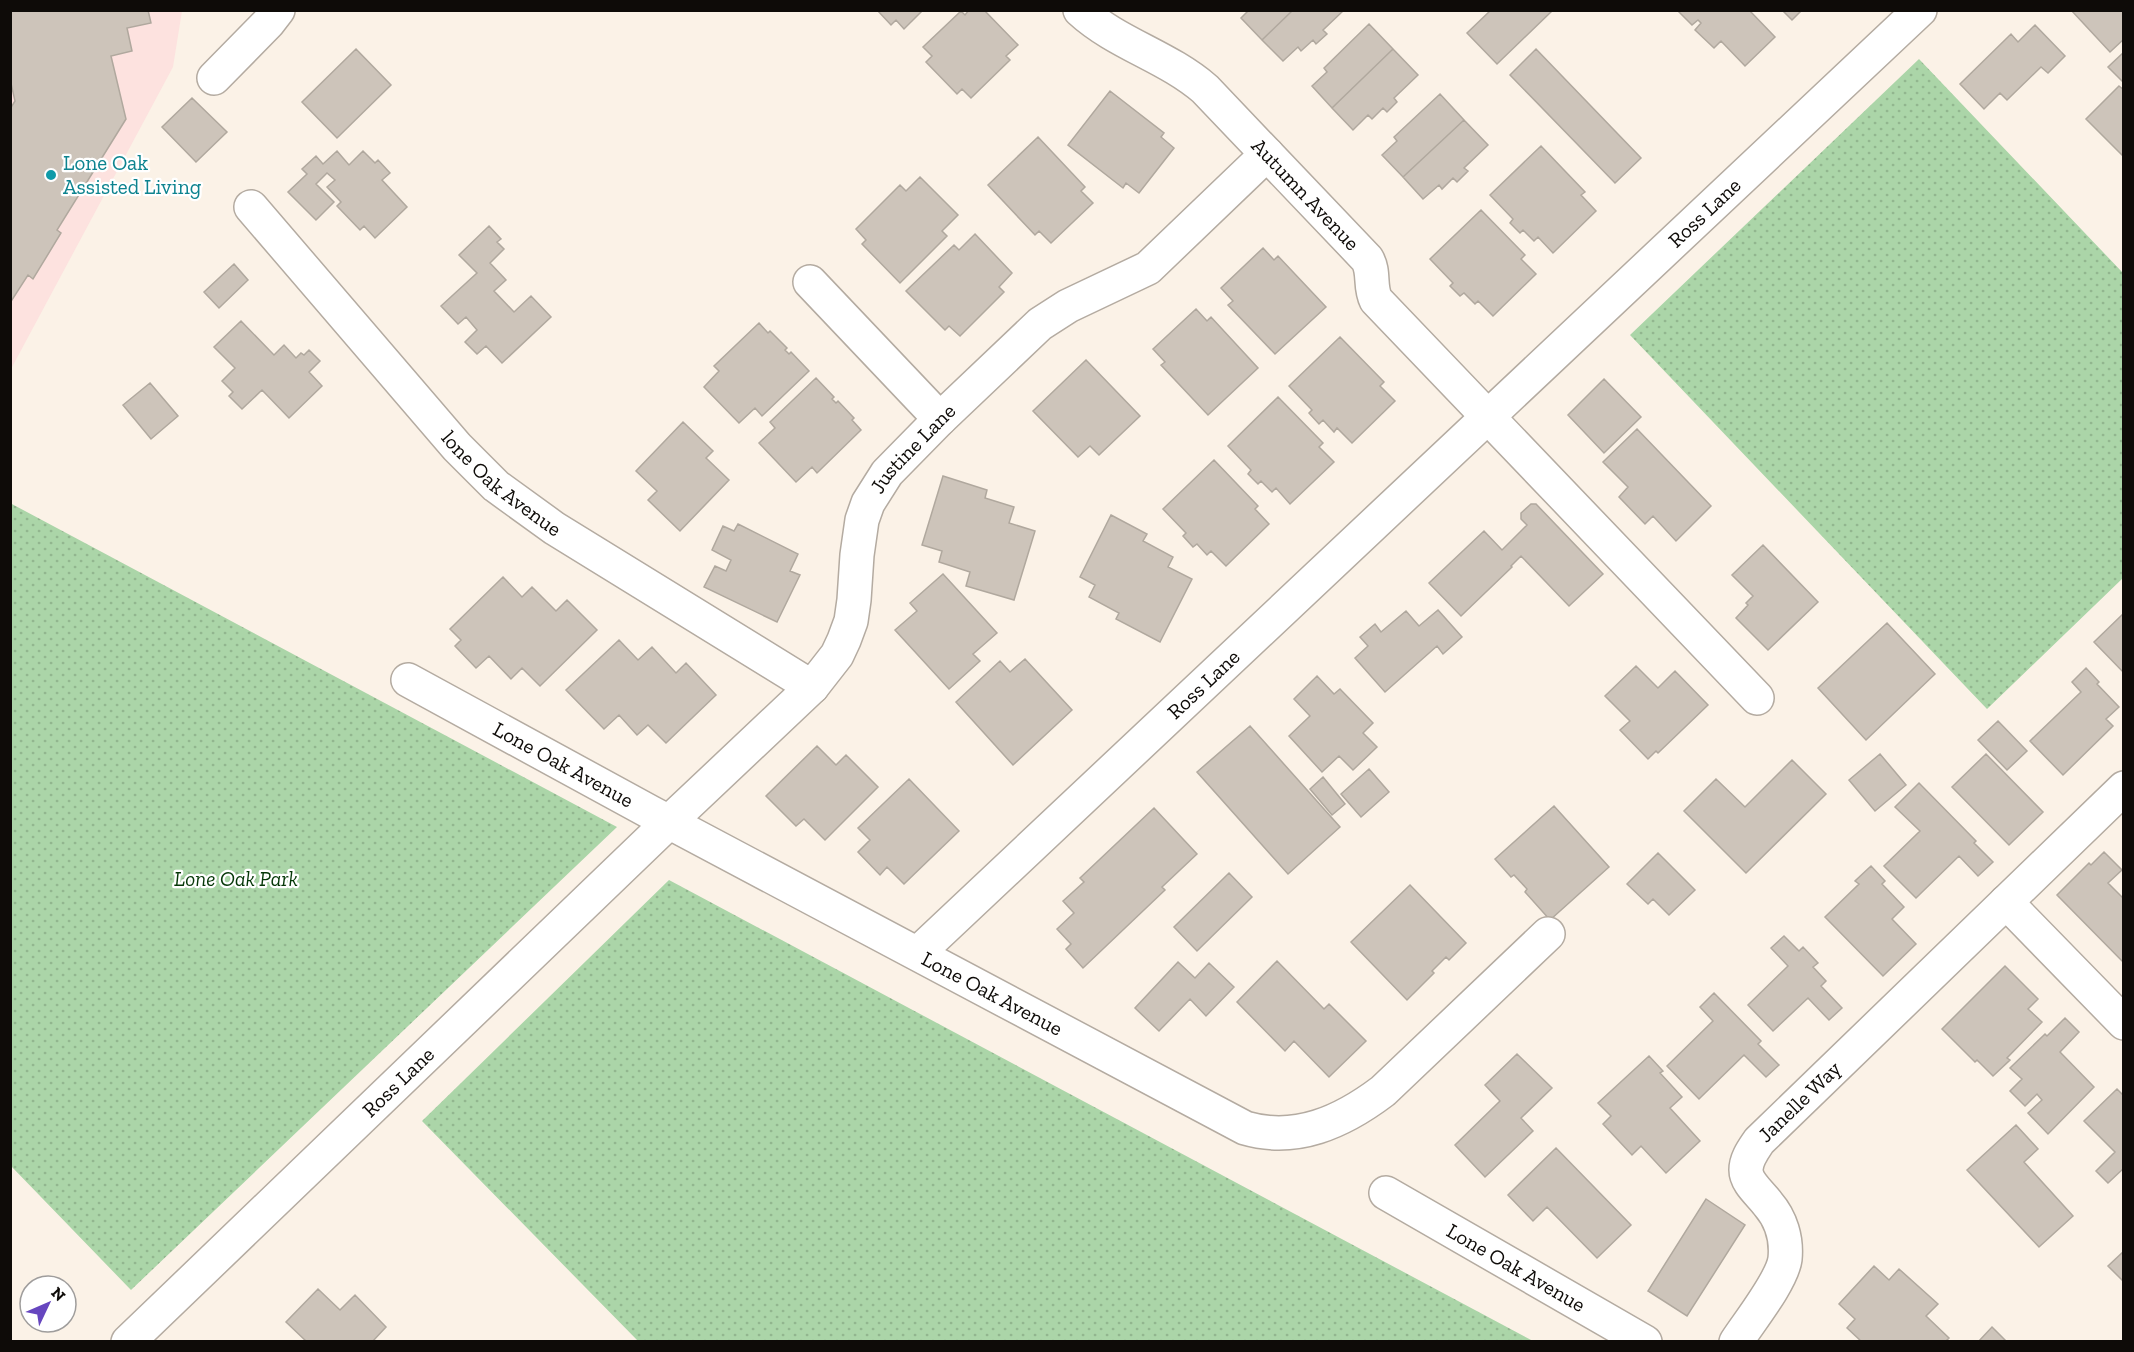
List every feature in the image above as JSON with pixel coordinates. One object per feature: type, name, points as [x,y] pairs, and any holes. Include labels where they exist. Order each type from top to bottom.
[{"type":"street","points":[[214,78],[278,10]]},
{"type":"street","name":"Autumn Avenue","points":[[1080,10],[1103,29],[1190,76],[1205,89],[1368,259],[1372,273],[1371,286],[1376,300],[1489,416]]},
{"type":"street","name":"Ross Lane","points":[[918,953],[1920,10]]},
{"type":"street","name":"Justine Lane","points":[[669,822],[812,687],[837,655],[851,621],[858,538],[868,503],[887,473],[1016,346],[1054,314],[1148,268],[1267,154]]},
{"type":"street","name":"lone Oak Avenue","points":[[251,207],[457,447],[496,486],[554,528],[812,687]]},
{"type":"street","points":[[810,282],[940,419]]},
{"type":"street","points":[[1489,416],[1757,698]]},
{"type":"street","name":"Lone Oak Avenue","points":[[408,680],[669,822],[1245,1128],[1263,1134],[1280,1135],[1318,1126],[1335,1120],[1368,1102],[1383,1091],[1548,934]]},
{"type":"street","name":"Janelle Way","points":[[1736,1341],[1780,1275],[1785,1259],[1785,1246],[1779,1220],[1768,1203],[1750,1183],[1746,1172],[1747,1160],[1759,1141],[2124,788]]},
{"type":"street","name":"Ross Lane","points":[[128,1341],[669,822]]},
{"type":"street","points":[[2006,902],[2124,1023]]},
{"type":"street","name":"Lone Oak Avenue","points":[[1386,1193],[1645,1341]]},
{"type":"shaded area","name":"Lone Oak Assisted Living","points":[[11,11],[182,11],[173,67],[11,369]]},
{"type":"green space","points":[[1919,59],[2123,273],[2123,578],[1987,709],[1630,335]]},
{"type":"green space","name":"Lone Oak Park","points":[[10,503],[617,827],[131,1290],[11,1166]]},
{"type":"green space","points":[[669,880],[1533,1341],[638,1341],[422,1121]]},
{"type":"building","name":"Lone Oak Assisted Living","points":[[10,10],[148,10],[151,23],[127,28],[132,51],[111,56],[126,119],[57,230],[61,233],[33,279],[28,275],[10,303],[10,109],[15,101],[10,79]]},
{"type":"building","points":[[877,10],[923,10],[904,29],[896,20],[891,25]]},
{"type":"building","points":[[969,10],[984,10],[1018,45],[1006,56],[1010,60],[971,98],[962,89],[957,94],[926,62],[932,56],[923,47],[961,11],[965,15]]},
{"type":"building","points":[[1249,10],[1293,10],[1262,40],[1241,18]]},
{"type":"building","points":[[1293,10],[1344,10],[1323,30],[1327,34],[1316,44],[1313,40],[1301,51],[1298,47],[1283,61],[1262,40]]},
{"type":"building","points":[[1491,10],[1553,10],[1497,64],[1467,33]]},
{"type":"building","points":[[1677,10],[1749,10],[1775,37],[1745,66],[1721,41],[1714,48],[1695,30],[1701,23],[1698,20],[1692,25]]},
{"type":"building","points":[[1782,10],[1802,10],[1792,20]]},
{"type":"building","points":[[2071,10],[2124,10],[2124,39],[2110,52]]},
{"type":"building","points":[[1369,24],[1393,49],[1332,108],[1312,86],[1327,72],[1324,68]]},
{"type":"building","points":[[2035,25],[2065,56],[2048,73],[2041,67],[2007,100],[2000,93],[1984,109],[1960,84],[2011,34],[2018,42]]},
{"type":"building","points":[[356,49],[391,85],[337,138],[302,102]]},
{"type":"building","points":[[1393,49],[1418,75],[1394,98],[1397,102],[1387,112],[1383,108],[1372,119],[1368,115],[1353,130],[1332,108]]},
{"type":"building","points":[[1536,49],[1641,158],[1615,183],[1510,75]]},
{"type":"building","points":[[2124,52],[2124,83],[2108,67]]},
{"type":"building","points":[[2119,86],[2124,90],[2123,156],[2086,119]]},
{"type":"building","points":[[1110,91],[1164,133],[1161,137],[1174,148],[1139,193],[1126,183],[1123,188],[1068,145]]},
{"type":"building","points":[[1440,94],[1464,120],[1403,177],[1382,155],[1397,141],[1394,137]]},
{"type":"building","points":[[192,98],[227,132],[196,162],[162,127]]},
{"type":"building","points":[[1464,120],[1488,145],[1464,168],[1468,171],[1457,182],[1453,178],[1442,189],[1439,185],[1423,199],[1403,177]]},
{"type":"building","points":[[1038,137],[1085,187],[1081,191],[1093,203],[1051,243],[1039,231],[1035,235],[988,185]]},
{"type":"building","points":[[1541,146],[1585,192],[1581,195],[1596,211],[1553,253],[1538,237],[1534,241],[1523,230],[1520,233],[1510,223],[1513,219],[1490,195]]},
{"type":"building","points":[[337,151],[349,165],[363,151],[375,163],[378,160],[390,173],[382,180],[407,207],[375,238],[364,226],[360,230],[337,206],[341,202],[327,187],[335,180],[327,173],[316,184],[334,202],[316,220],[288,192],[307,174],[302,169],[316,156],[323,164]]},
{"type":"building","points":[[920,177],[958,215],[942,231],[947,236],[900,283],[862,244],[866,240],[856,229],[900,185],[906,191]]},
{"type":"building","points":[[1481,210],[1525,255],[1521,259],[1536,274],[1493,316],[1478,301],[1475,304],[1464,293],[1460,296],[1450,286],[1453,283],[1430,259]]},
{"type":"building","points":[[489,226],[501,239],[497,242],[504,249],[490,263],[506,280],[494,291],[514,312],[531,296],[551,317],[502,363],[486,346],[477,354],[465,342],[477,330],[466,317],[458,324],[441,306],[477,273],[459,255]]},
{"type":"building","points":[[975,234],[1012,273],[999,287],[1004,292],[960,336],[949,326],[945,330],[906,291],[954,245],[959,250]]},
{"type":"building","points":[[1263,248],[1274,260],[1278,256],[1326,307],[1275,354],[1228,305],[1233,301],[1221,288]]},
{"type":"building","points":[[234,264],[248,280],[219,308],[204,292]]},
{"type":"building","points":[[1196,309],[1207,321],[1211,317],[1258,368],[1208,415],[1161,365],[1165,362],[1153,349]]},
{"type":"building","points":[[241,321],[274,355],[284,345],[296,358],[309,350],[320,361],[309,372],[322,386],[289,418],[262,390],[242,409],[229,396],[233,392],[222,381],[235,368],[214,347]]},
{"type":"building","points":[[759,323],[768,333],[770,331],[787,348],[785,350],[789,354],[791,352],[809,371],[762,416],[755,408],[739,423],[704,387],[719,371],[714,366]]},
{"type":"building","points":[[1340,337],[1384,382],[1380,386],[1395,401],[1352,443],[1337,428],[1334,432],[1323,420],[1319,424],[1309,413],[1312,410],[1289,386]]},
{"type":"building","points":[[1086,360],[1140,416],[1099,455],[1090,446],[1078,457],[1033,411]]},
{"type":"building","points":[[816,378],[834,397],[832,399],[836,403],[838,401],[854,418],[852,420],[861,430],[817,473],[812,467],[796,482],[759,443],[775,428],[770,422]]},
{"type":"building","points":[[1604,379],[1641,417],[1604,453],[1568,415]]},
{"type":"building","points":[[150,383],[178,416],[151,439],[123,405]]},
{"type":"building","points":[[1278,397],[1323,443],[1319,447],[1334,462],[1290,504],[1276,488],[1272,492],[1261,481],[1258,484],[1248,474],[1251,470],[1228,446]]},
{"type":"building","points":[[683,422],[713,451],[706,458],[729,480],[680,531],[648,500],[657,491],[636,471]]},
{"type":"building","points":[[1637,429],[1711,506],[1676,541],[1653,516],[1645,524],[1619,497],[1628,487],[1603,462]]},
{"type":"building","points":[[1214,460],[1258,506],[1255,509],[1269,524],[1226,566],[1211,551],[1207,555],[1197,544],[1193,547],[1183,536],[1186,533],[1163,509]]},
{"type":"building","points":[[943,476],[987,490],[985,498],[1014,507],[1009,523],[1035,531],[1014,600],[966,586],[970,572],[939,562],[942,551],[922,545]]},
{"type":"building","points":[[1531,504],[1536,504],[1603,574],[1569,606],[1521,556],[1461,616],[1429,583],[1484,531],[1502,550],[1527,525],[1521,519],[1521,513]]},
{"type":"building","points":[[1111,515],[1147,534],[1143,541],[1173,557],[1168,567],[1192,579],[1160,642],[1116,619],[1119,613],[1089,597],[1095,585],[1080,577]]},
{"type":"building","points":[[738,524],[798,554],[790,571],[800,575],[777,622],[704,587],[715,566],[726,571],[731,560],[712,550],[723,526],[734,531]]},
{"type":"building","points":[[1763,545],[1818,602],[1768,650],[1736,618],[1753,596],[1732,575]]},
{"type":"building","points":[[943,574],[997,633],[973,654],[980,661],[949,689],[895,630],[917,611],[910,603]]},
{"type":"building","points":[[503,577],[522,597],[532,587],[556,611],[567,600],[597,630],[540,686],[522,668],[511,679],[489,656],[476,668],[455,646],[461,640],[450,629]]},
{"type":"building","points":[[1438,610],[1462,637],[1443,654],[1437,646],[1385,692],[1355,658],[1368,646],[1360,637],[1375,624],[1381,632],[1406,611],[1419,626]]},
{"type":"building","points":[[2124,613],[2124,673],[2094,642]]},
{"type":"building","points":[[1887,623],[1935,674],[1866,740],[1818,688]]},
{"type":"building","points":[[619,640],[638,660],[652,647],[676,673],[686,663],[716,695],[666,743],[648,725],[637,735],[619,715],[604,729],[566,690]]},
{"type":"building","points":[[1025,659],[1072,710],[1013,765],[956,702],[1000,661],[1010,672]]},
{"type":"building","points":[[1636,666],[1658,688],[1675,671],[1708,705],[1658,753],[1656,751],[1648,759],[1620,730],[1630,721],[1605,696]]},
{"type":"building","points":[[2086,668],[2099,682],[2097,684],[2119,707],[2106,719],[2113,726],[2063,775],[2030,741],[2081,692],[2072,682]]},
{"type":"building","points":[[1317,676],[1334,694],[1340,689],[1373,723],[1363,733],[1377,747],[1353,770],[1339,756],[1322,772],[1289,736],[1310,716],[1294,699]]},
{"type":"building","points":[[1998,721],[2027,751],[2007,770],[1978,740]]},
{"type":"building","points":[[1250,726],[1340,827],[1288,874],[1197,772]]},
{"type":"building","points":[[817,746],[836,765],[846,755],[878,787],[825,840],[804,819],[796,826],[766,796]]},
{"type":"building","points":[[1880,754],[1906,785],[1875,811],[1849,780]]},
{"type":"building","points":[[1986,754],[2043,812],[2009,845],[1952,787]]},
{"type":"building","points":[[1792,760],[1826,794],[1746,873],[1684,811],[1716,779],[1745,807]]},
{"type":"building","points":[[1369,769],[1389,792],[1361,817],[1341,794]]},
{"type":"building","points":[[1323,777],[1345,804],[1332,815],[1310,789]]},
{"type":"building","points":[[909,779],[959,831],[904,884],[887,867],[880,875],[858,852],[870,840],[858,828]]},
{"type":"building","points":[[1919,783],[1976,841],[1974,843],[1993,862],[1978,876],[1959,856],[1916,898],[1884,866],[1920,831],[1895,807]]},
{"type":"building","points":[[1554,806],[1609,867],[1550,920],[1525,892],[1527,889],[1514,875],[1511,877],[1495,859]]},
{"type":"building","points":[[1154,808],[1197,854],[1162,887],[1165,890],[1083,968],[1066,949],[1071,944],[1057,929],[1074,913],[1063,901],[1084,882],[1080,878]]},
{"type":"building","points":[[2104,852],[2122,870],[2108,883],[2124,899],[2124,963],[2057,895],[2089,863],[2091,865]]},
{"type":"building","points":[[1658,853],[1695,890],[1669,915],[1653,899],[1648,904],[1627,884]]},
{"type":"building","points":[[1871,866],[1885,881],[1882,884],[1904,907],[1892,919],[1916,944],[1883,976],[1825,917],[1859,884],[1855,881]]},
{"type":"building","points":[[1229,873],[1252,897],[1197,951],[1174,927]]},
{"type":"building","points":[[1410,885],[1466,943],[1449,960],[1446,957],[1432,971],[1434,973],[1407,1000],[1351,942]]},
{"type":"building","points":[[1784,936],[1799,951],[1803,947],[1818,963],[1813,967],[1826,981],[1821,986],[1842,1008],[1829,1020],[1808,998],[1773,1031],[1748,1005],[1788,966],[1771,948]]},
{"type":"building","points":[[1277,961],[1324,1009],[1329,1004],[1366,1041],[1329,1077],[1294,1041],[1285,1051],[1237,1002]]},
{"type":"building","points":[[1178,962],[1195,978],[1209,963],[1234,987],[1206,1016],[1190,999],[1159,1031],[1135,1008]]},
{"type":"building","points":[[2005,966],[2038,999],[2028,1009],[2042,1022],[2007,1058],[2010,1060],[1993,1076],[1977,1060],[1975,1062],[1942,1029]]},
{"type":"building","points":[[1714,993],[1761,1041],[1758,1044],[1779,1065],[1766,1077],[1744,1055],[1699,1099],[1667,1066],[1713,1021],[1700,1007]]},
{"type":"building","points":[[2065,1018],[2079,1032],[2060,1052],[2094,1087],[2048,1134],[2028,1113],[2042,1100],[2037,1094],[2025,1106],[2010,1091],[2022,1079],[2010,1068]]},
{"type":"building","points":[[1517,1054],[1552,1088],[1521,1118],[1533,1131],[1485,1177],[1455,1145],[1500,1101],[1485,1085]]},
{"type":"building","points":[[1649,1056],[1663,1071],[1660,1073],[1682,1097],[1670,1108],[1700,1141],[1666,1173],[1641,1146],[1632,1155],[1603,1124],[1611,1116],[1598,1103]]},
{"type":"building","points":[[2117,1089],[2124,1096],[2124,1168],[2108,1183],[2096,1171],[2115,1152],[2084,1121]]},
{"type":"building","points":[[2016,1125],[2038,1149],[2024,1162],[2073,1216],[2039,1247],[1967,1170]]},
{"type":"building","points":[[1556,1148],[1631,1225],[1597,1258],[1547,1207],[1533,1221],[1508,1195]]},
{"type":"building","points":[[1706,1199],[1745,1225],[1687,1316],[1648,1291]]},
{"type":"building","points":[[2124,1251],[2124,1282],[2108,1266]]},
{"type":"building","points":[[1874,1266],[1889,1280],[1899,1269],[1938,1304],[1926,1316],[1949,1338],[1945,1342],[1862,1342],[1847,1328],[1855,1319],[1839,1304]]},
{"type":"building","points":[[318,1289],[340,1310],[355,1295],[386,1327],[372,1342],[307,1342],[286,1322]]},
{"type":"building","points":[[1992,1327],[2007,1342],[1978,1342]]},
{"type":"place","name":"Lone Oak Assisted Living","points":[[51,175]]}]
